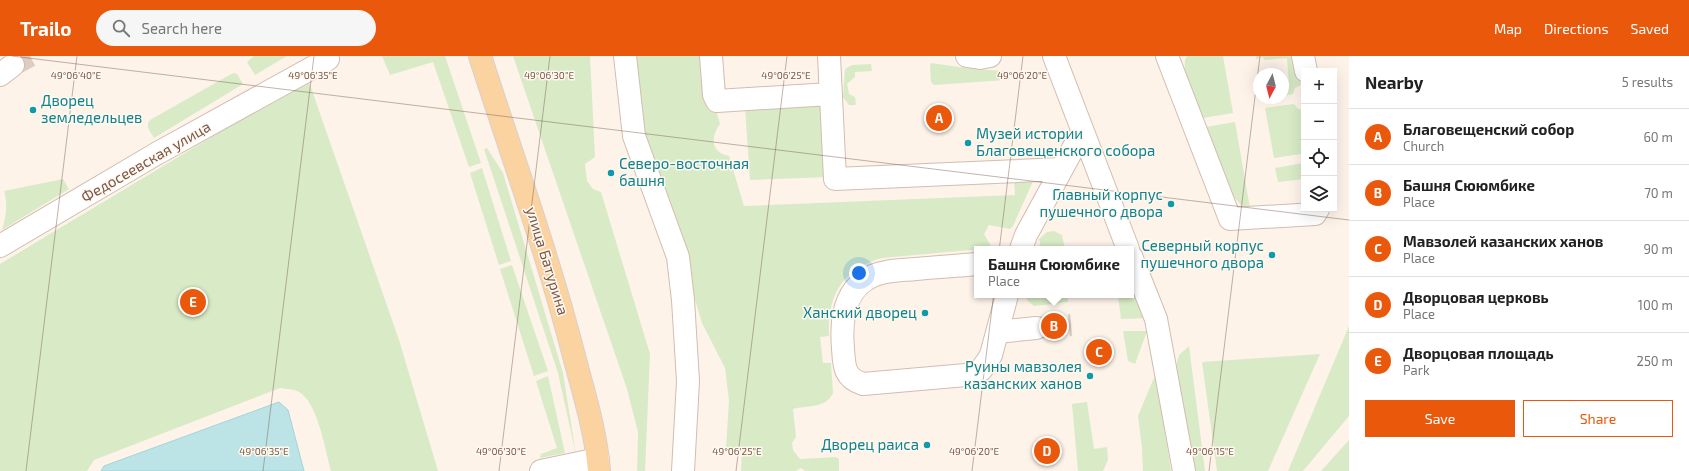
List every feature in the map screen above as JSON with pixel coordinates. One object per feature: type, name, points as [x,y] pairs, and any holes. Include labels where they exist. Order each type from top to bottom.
[{"type":"main road","name":"улица Батурина","points":[[480,56],[540,234],[571,342],[591,421],[598,465]]},
{"type":"lane","points":[[625,56],[634,136],[678,257],[683,300],[688,381],[683,471]]},
{"type":"lane","points":[[711,56],[714,95],[717,101],[830,94]]},
{"type":"lane","points":[[829,56],[835,179],[1061,169]]},
{"type":"lane","points":[[967,56],[980,58],[990,56]]},
{"type":"lane","points":[[1054,56],[1127,246]]},
{"type":"lane","points":[[1167,56],[1230,219],[1315,214],[1316,212]]},
{"type":"lane","points":[[1303,56],[1305,68]]},
{"type":"lane","name":"Федосеевская улица","points":[[0,246],[156,154],[331,57]]},
{"type":"lane","points":[[1022,246],[1026,235],[1082,132]]},
{"type":"lane","points":[[974,264],[885,272],[863,282],[850,297],[844,309],[841,328],[844,368],[848,376],[863,384],[966,375],[980,370],[986,363],[997,332],[1006,298]]},
{"type":"lane","points":[[1134,264],[1156,319],[1184,471]]},
{"type":"lane","points":[[997,332],[1036,328]]},
{"type":"lane","points":[[541,471],[573,463],[598,465]]},
{"type":"green space","points":[[254,56],[287,56],[255,75],[247,62]]},
{"type":"green space","points":[[382,56],[445,56],[481,163],[469,167],[433,62],[390,75]]},
{"type":"green space","points":[[513,56],[590,56],[595,157],[585,164],[587,181],[593,189],[601,192],[650,354],[645,471],[637,471],[638,432],[627,389]]},
{"type":"green space","points":[[628,56],[705,56],[712,97],[720,124],[715,134],[714,144],[719,152],[729,156],[744,206],[1015,195],[1014,177],[1033,181],[1013,226],[1010,229],[989,225],[984,234],[991,246],[974,246],[974,250],[882,258],[857,269],[847,277],[840,286],[834,297],[831,308],[829,336],[820,337],[823,363],[831,363],[833,393],[826,402],[816,406],[793,409],[796,437],[792,443],[793,450],[800,459],[836,457],[839,459],[839,471],[805,471],[801,468],[796,471],[741,471],[742,449],[726,448],[729,401],[725,368],[702,323],[669,212],[651,169]]},
{"type":"green space","points":[[1187,56],[1223,56],[1233,113],[1203,118],[1189,87],[1185,69]]},
{"type":"green space","points":[[1256,56],[1296,56],[1301,85],[1295,88],[1293,94],[1289,95],[1289,68],[1288,68],[1287,58],[1264,60],[1263,57],[1256,59]]},
{"type":"green space","points":[[931,63],[973,69],[1005,71],[1005,80],[934,85],[931,82]]},
{"type":"green space","points":[[871,64],[872,71],[855,72],[855,77],[847,84],[849,94],[855,97],[856,105],[849,105],[843,97],[845,69],[852,65]]},
{"type":"green space","points":[[233,73],[237,74],[243,84],[154,138],[148,128],[148,123],[150,120]]},
{"type":"green space","points":[[308,79],[399,340],[438,471],[331,471],[320,428],[311,406],[306,398],[299,392],[280,388],[94,460],[87,471],[0,471],[0,264]]},
{"type":"green space","points":[[823,101],[829,177],[750,180],[745,107]]},
{"type":"green space","points":[[1294,104],[1298,109],[1301,110],[1301,154],[1274,158],[1265,108]]},
{"type":"green space","points":[[1235,122],[1250,208],[1241,205],[1234,197],[1206,127]]},
{"type":"green space","points":[[487,148],[503,173],[563,373],[576,455],[558,373],[484,149]]},
{"type":"green space","points":[[1301,163],[1301,179],[1278,182],[1275,168]]},
{"type":"green space","points":[[482,168],[511,261],[499,265],[470,173]]},
{"type":"green space","points":[[63,179],[69,189],[2,230],[6,210],[4,191]]},
{"type":"green space","points":[[1054,231],[1062,235],[1064,246],[1039,246],[1040,241],[1038,240],[1047,232]]},
{"type":"green space","points":[[512,265],[548,371],[534,376],[500,269]]},
{"type":"green space","points":[[1134,274],[1150,318],[1121,319],[1118,298],[1134,298]]},
{"type":"green space","points":[[1027,298],[1068,298],[1068,302],[1034,306]]},
{"type":"green space","points":[[1349,326],[1349,416],[1303,471],[1288,471]]},
{"type":"green space","points":[[1123,331],[1147,331],[1135,364],[1128,361]]},
{"type":"green space","points":[[1189,346],[1205,471],[1194,471],[1176,366],[1179,355]]},
{"type":"green space","points":[[1320,354],[1268,471],[1217,471],[1202,362]]},
{"type":"green space","points":[[1156,373],[1171,471],[1143,471],[1138,416]]},
{"type":"green space","points":[[548,376],[565,453],[540,458],[541,454],[557,448],[536,381]]},
{"type":"green space","points":[[1087,402],[1094,449],[1107,447],[1108,460],[1103,471],[1078,471],[1072,404]]},
{"type":"green space","points":[[1349,440],[1349,471],[1321,471]]},
{"type":"water","points":[[279,402],[288,410],[304,471],[101,471],[104,466]]},
{"type":"tunnel","points":[[13,65],[30,56]]},
{"type":"tunnel","points":[[1036,328],[1071,325]]},
{"type":"place","name":"Дворец земледельцев","points":[[33,110]]},
{"type":"place","name":"Благовещенский собор","points":[[939,118]]},
{"type":"place","name":"Музей истории Благовещенского собора","points":[[968,143]]},
{"type":"place","name":"Северо-восточная башня","points":[[611,173]]},
{"type":"place","name":"Главный корпус пушечного двора","points":[[1171,204]]},
{"type":"place","name":"Северный корпус пушечного двора","points":[[1272,255]]},
{"type":"place","name":"Дворцовая площадь","points":[[193,302]]},
{"type":"place","name":"Ханский дворец","points":[[925,313]]},
{"type":"place","name":"Башня Сююмбике","points":[[1054,326]]},
{"type":"place","name":"Мавзолей казанских ханов","points":[[1099,352]]},
{"type":"place","name":"Руины мавзолея казанских ханов","points":[[1090,376]]},
{"type":"place","name":"Дворец раиса","points":[[927,445]]},
{"type":"place","name":"Дворцовая церковь","points":[[1047,451]]}]
